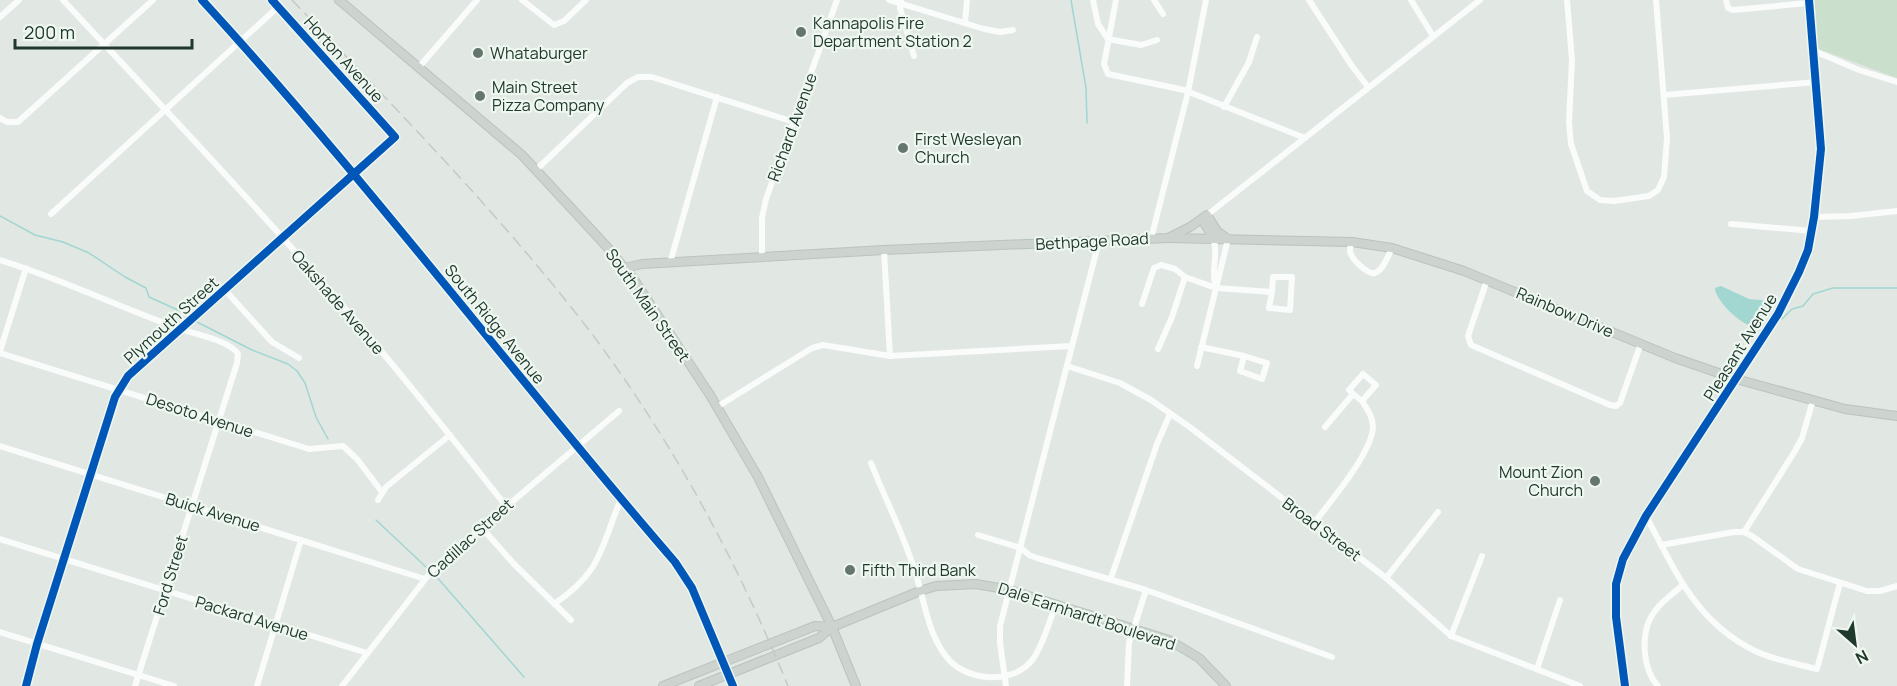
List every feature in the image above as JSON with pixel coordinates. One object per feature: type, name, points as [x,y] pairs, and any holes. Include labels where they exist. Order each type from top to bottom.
[{"type":"main road","name":"South Main Street","points":[[339,0],[496,131],[537,170],[625,268],[717,407],[780,518],[832,627],[856,686]]},
{"type":"main road","name":"Bethpage Road","points":[[625,268],[642,264],[762,256],[1168,238],[1204,217]]},
{"type":"main road","points":[[1204,217],[1213,238]]},
{"type":"main road","points":[[1204,217],[1228,239]]},
{"type":"main road","name":"Rainbow Drive","points":[[1168,238],[1352,242],[1392,248],[1487,280],[1641,344],[1736,379],[1813,400],[1875,414],[1897,416]]},
{"type":"main road","name":"Dale Earnhardt Boulevard","points":[[699,686],[819,638],[832,627],[920,591],[944,585],[976,584],[1010,590],[1169,640],[1186,649],[1212,669],[1226,686]]},
{"type":"main road","name":"Dale Earnhardt Boulevard","points":[[663,686],[815,626],[832,627]]},
{"type":"main road","points":[[671,686],[679,680]]},
{"type":"street","points":[[0,18],[19,0]]},
{"type":"street","name":"Oakshade Avenue","points":[[63,0],[342,305],[506,506]]},
{"type":"street","points":[[0,118],[8,122],[18,122],[153,0]]},
{"type":"street","name":"South Ridge Avenue","points":[[202,0],[354,173],[576,446],[686,577],[733,686]]},
{"type":"street","name":"Horton Avenue","points":[[272,0],[395,137]]},
{"type":"street","points":[[419,67],[477,0]]},
{"type":"street","points":[[522,0],[548,22],[559,25],[586,0]]},
{"type":"street","name":"Richard Avenue","points":[[762,256],[762,218],[766,199],[837,0]]},
{"type":"street","points":[[889,0],[1000,32],[1013,30]]},
{"type":"street","points":[[965,23],[967,0]]},
{"type":"street","points":[[1093,0],[1098,24],[1108,39],[1141,45],[1157,40]]},
{"type":"street","points":[[1116,0],[1104,64],[1108,74],[1188,92],[1305,138]]},
{"type":"street","points":[[1154,0],[1163,14]]},
{"type":"street","points":[[1151,239],[1188,92],[1206,0]]},
{"type":"street","points":[[1309,0],[1368,87]]},
{"type":"street","points":[[1411,0],[1433,36]]},
{"type":"street","name":"Bethpage Road","points":[[1204,217],[1480,0]]},
{"type":"street","points":[[1567,0],[1572,70],[1569,136],[1583,182],[1591,195],[1600,200],[1614,201],[1649,196],[1658,190],[1664,177],[1667,157],[1656,0]]},
{"type":"street","points":[[1726,0],[1728,8],[1733,10],[1776,3],[1809,2]]},
{"type":"street","points":[[901,2],[914,56]]},
{"type":"street","name":"Pleasant Avenue","points":[[1625,686],[1616,617],[1616,585],[1628,547],[1783,305],[1808,250],[1821,149],[1809,2]]},
{"type":"street","points":[[51,214],[278,7]]},
{"type":"street","points":[[1224,107],[1249,62],[1257,38]]},
{"type":"street","points":[[1814,51],[1859,70],[1897,82]]},
{"type":"street","points":[[537,170],[627,83],[638,77],[659,79],[794,122]]},
{"type":"street","points":[[1664,95],[1816,82]]},
{"type":"street","points":[[670,263],[717,97]]},
{"type":"street","name":"Plymouth Street","points":[[27,686],[90,474],[120,389],[128,376],[395,137]]},
{"type":"street","points":[[1814,217],[1897,211]]},
{"type":"street","points":[[1731,224],[1812,231]]},
{"type":"street","points":[[1213,238],[1217,250],[1213,277],[1215,288]]},
{"type":"street","points":[[1197,366],[1228,239]]},
{"type":"street","points":[[1006,686],[1000,626],[1099,241]]},
{"type":"street","points":[[1352,242],[1350,249],[1352,257],[1369,272],[1375,273],[1380,269],[1392,248]]},
{"type":"street","points":[[884,250],[890,356]]},
{"type":"street","points":[[0,260],[26,268],[180,329]]},
{"type":"street","points":[[1142,304],[1157,265],[1175,269],[1185,278],[1215,288],[1272,292]]},
{"type":"street","points":[[0,352],[26,268]]},
{"type":"street","points":[[1273,277],[1292,277],[1290,310],[1269,308],[1272,292],[1273,277]]},
{"type":"street","points":[[1158,349],[1185,278]]},
{"type":"street","points":[[1487,280],[1468,336],[1471,345],[1610,405],[1616,406],[1620,403],[1641,344]]},
{"type":"street","points":[[224,290],[272,342],[299,358]]},
{"type":"street","name":"Ford Street","points":[[135,686],[237,363],[238,354],[231,346],[180,329]]},
{"type":"street","points":[[717,407],[818,346],[830,345],[890,356],[1071,346]]},
{"type":"street","points":[[1201,347],[1244,356],[1267,363],[1262,379],[1239,371],[1244,356]]},
{"type":"street","name":"Desoto Avenue","points":[[0,352],[309,449],[343,446],[357,459],[382,492]]},
{"type":"street","name":"Broad Street","points":[[1066,366],[1120,383],[1151,400],[1386,578],[1451,636],[1580,686]]},
{"type":"street","points":[[1314,523],[1354,471],[1370,438],[1373,428],[1372,418],[1362,401],[1349,390],[1363,374],[1376,385],[1362,401]]},
{"type":"street","points":[[1325,427],[1353,394]]},
{"type":"street","points":[[1744,532],[1796,452],[1813,400]]},
{"type":"street","name":"Cadillac Street","points":[[342,686],[425,579],[454,550],[619,411]]},
{"type":"street","points":[[1111,578],[1157,444],[1170,414]]},
{"type":"street","points":[[378,500],[382,492],[450,435]]},
{"type":"street","name":"Buick Avenue","points":[[0,446],[425,579]]},
{"type":"street","points":[[871,463],[917,577],[923,606],[937,642],[949,662],[975,675],[992,678],[1023,669],[1033,659],[1056,604]]},
{"type":"street","points":[[554,604],[579,585],[594,565],[607,539],[621,499]]},
{"type":"street","points":[[1386,578],[1438,512]]},
{"type":"street","points":[[1646,516],[1696,606],[1727,633],[1754,651],[1817,669],[1840,583]]},
{"type":"street","points":[[481,527],[514,564],[572,620]]},
{"type":"street","points":[[1661,544],[1744,532],[1790,565],[1840,583],[1875,591],[1897,586]]},
{"type":"street","points":[[978,536],[1021,548],[1037,558],[1111,578],[1332,657]]},
{"type":"street","name":"Packard Avenue","points":[[0,539],[367,653]]},
{"type":"street","points":[[257,686],[301,540]]},
{"type":"street","points":[[1451,636],[1482,555]]},
{"type":"street","points":[[1658,686],[1647,667],[1645,643],[1650,620],[1660,605],[1683,585]]},
{"type":"street","points":[[1126,686],[1129,643],[1146,590]]},
{"type":"street","points":[[1537,669],[1560,600]]},
{"type":"street","points":[[0,632],[174,686]]},
{"type":"green space","points":[[1813,0],[1897,0],[1897,78],[1816,48]]},
{"type":"water","points":[[1721,286],[1749,299],[1771,301],[1755,326],[1744,323],[1724,306],[1715,288]]},
{"type":"waterway","points":[[1071,0],[1086,88],[1087,123]]},
{"type":"waterway","points":[[0,216],[35,235],[63,242],[89,253],[146,288],[149,297],[180,311]]},
{"type":"waterway","points":[[1782,319],[1792,309],[1803,306],[1813,294],[1833,288],[1897,288]]},
{"type":"waterway","points":[[1761,314],[1768,316]]},
{"type":"waterway","points":[[197,322],[252,350],[288,364],[297,371],[305,383],[316,417],[328,439]]},
{"type":"waterway","points":[[376,520],[426,567]]},
{"type":"waterway","points":[[435,575],[524,677]]},
{"type":"railway","points":[[292,0],[408,122],[521,247],[592,334],[622,375],[676,460],[725,548],[788,686]]},
{"type":"cycle path","points":[[202,0],[323,138],[675,562],[692,588],[733,686]]},
{"type":"cycle path","points":[[26,686],[37,644],[115,397],[128,376],[395,137],[272,0]]},
{"type":"cycle path","points":[[1625,686],[1616,617],[1616,584],[1623,559],[1646,516],[1778,314],[1808,250],[1821,149],[1809,0]]},
{"type":"place","name":"Kannapolis Fire Department Station 2","points":[[801,32]]},
{"type":"place","name":"Whataburger","points":[[478,53]]},
{"type":"place","name":"Main Street Pizza Company","points":[[480,96]]},
{"type":"place","name":"First Wesleyan Church","points":[[903,148]]},
{"type":"place","name":"Mount Zion Church","points":[[1595,481]]},
{"type":"place","name":"Fifth Third Bank","points":[[850,570]]}]
